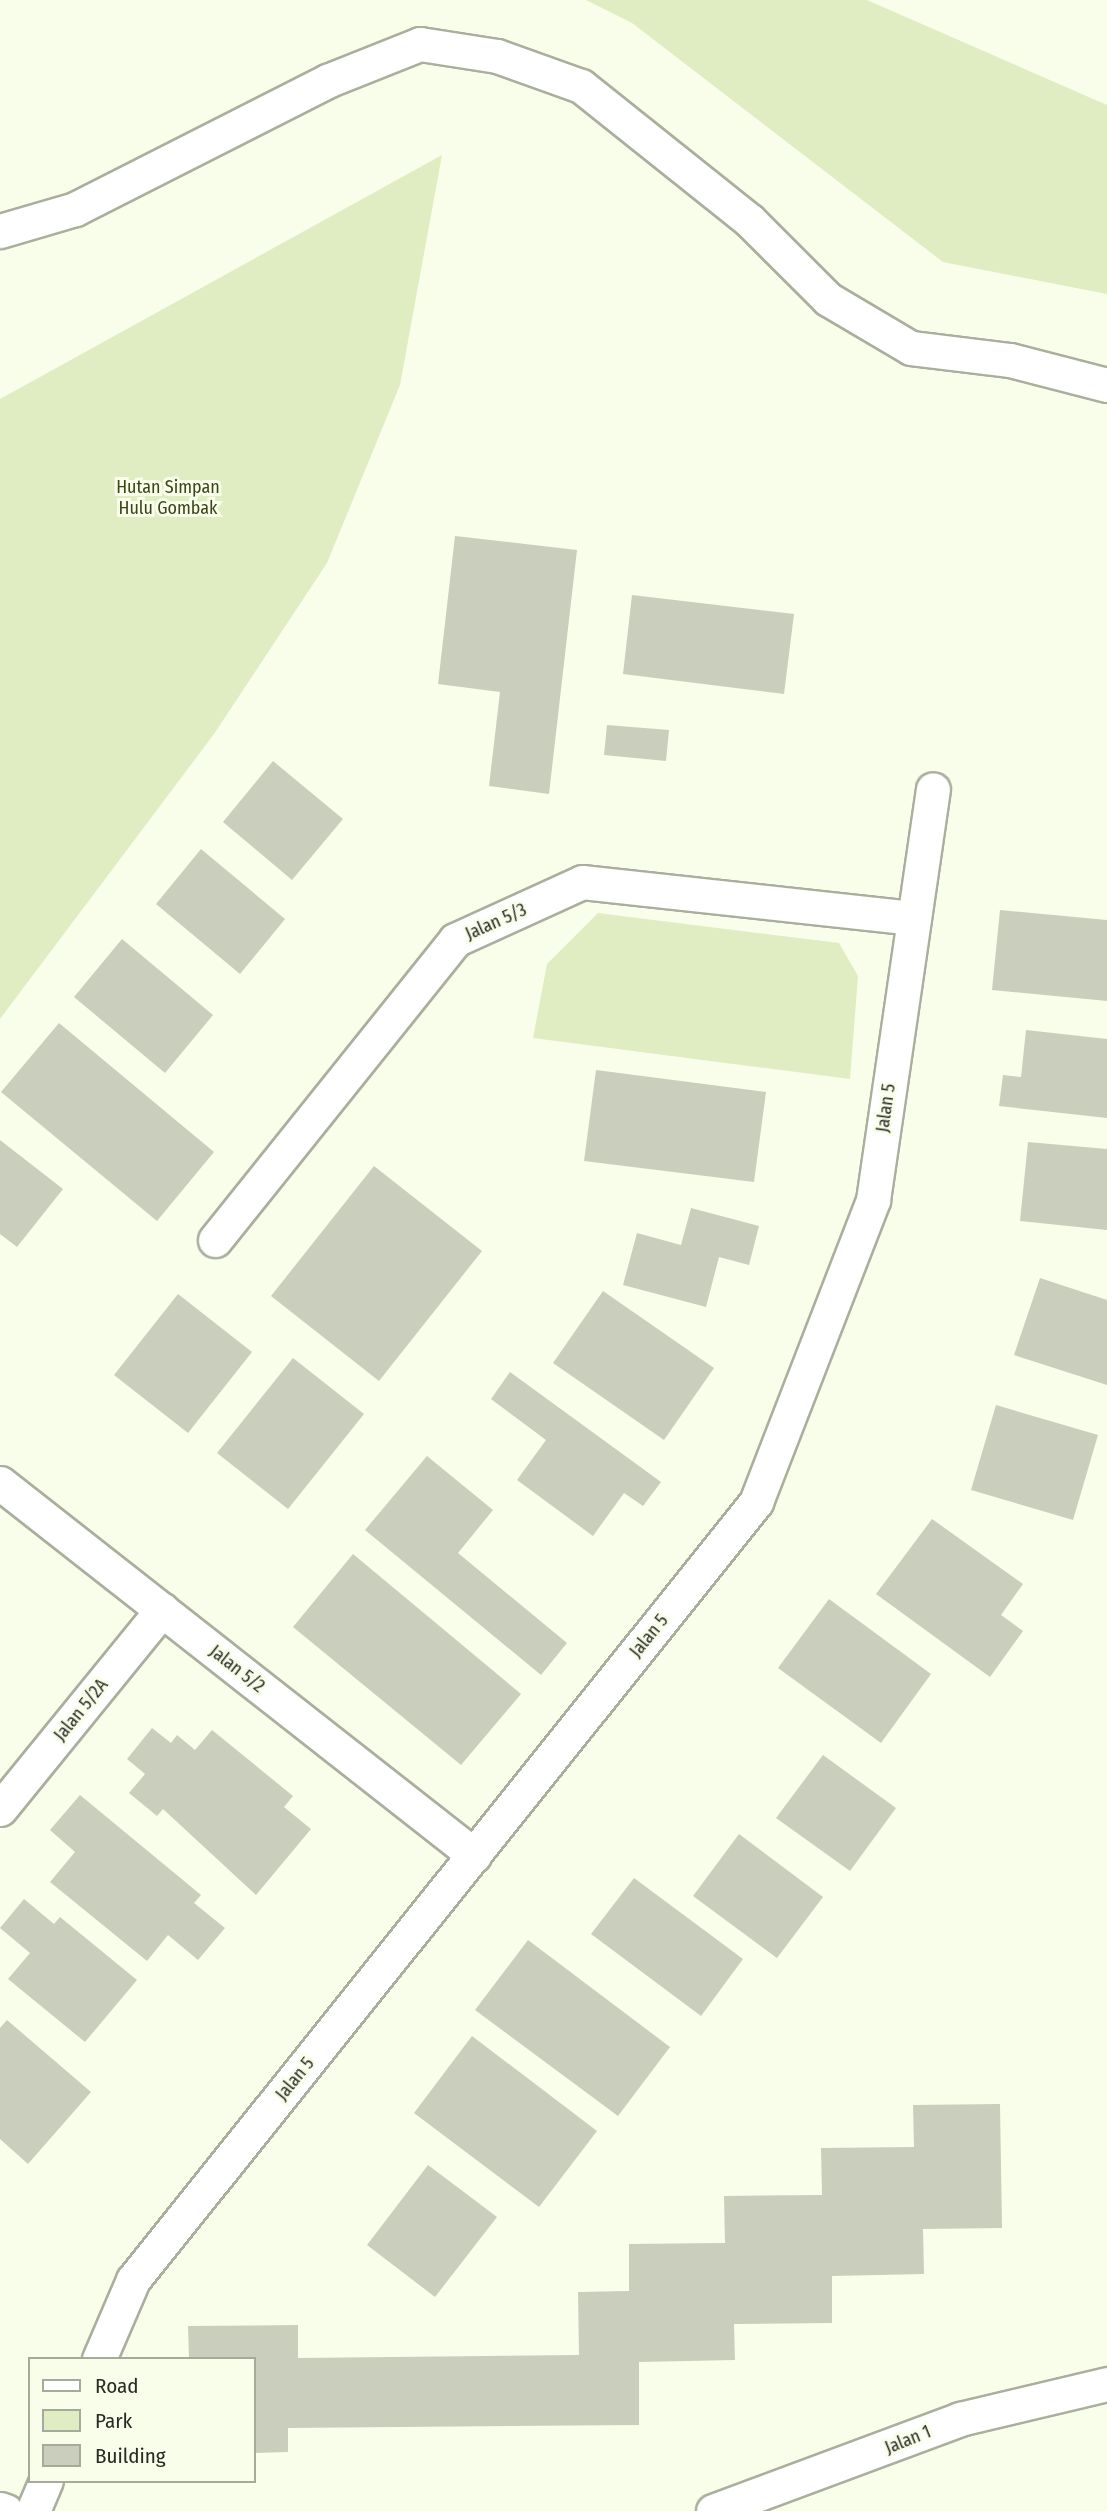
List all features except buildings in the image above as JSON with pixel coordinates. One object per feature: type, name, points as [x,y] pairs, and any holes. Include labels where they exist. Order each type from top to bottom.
[{"type":"street","points":[[0,231],[75,209],[327,81],[421,44],[497,56],[581,86],[749,220],[828,299],[911,348],[1010,360],[1107,385]]},
{"type":"street","name":"Jalan 5","points":[[100,2357],[133,2280],[756,1502],[873,1200],[933,789]]},
{"type":"street","name":"Jalan 5/3","points":[[215,1240],[456,940],[582,882],[914,918]]},
{"type":"street","name":"Jalan 5/2","points":[[0,1483],[474,1855]]},
{"type":"street","name":"Jalan 5/2A","points":[[0,1810],[162,1610]]},
{"type":"street","name":"Jalan 1","points":[[713,2511],[960,2419],[1107,2384]]},
{"type":"street","points":[[33,2511],[45,2483]]},
{"type":"street","points":[[0,2509],[6,2511]]},
{"type":"green space","points":[[586,0],[867,0],[1107,105],[1107,294],[943,262],[632,23]]},
{"type":"green space","name":"Hutan Simpan Hulu Gombak","points":[[442,155],[400,385],[327,563],[214,734],[0,1019],[0,399]]},
{"type":"green space","points":[[598,913],[839,943],[858,976],[850,1079],[533,1038],[547,964]]}]
